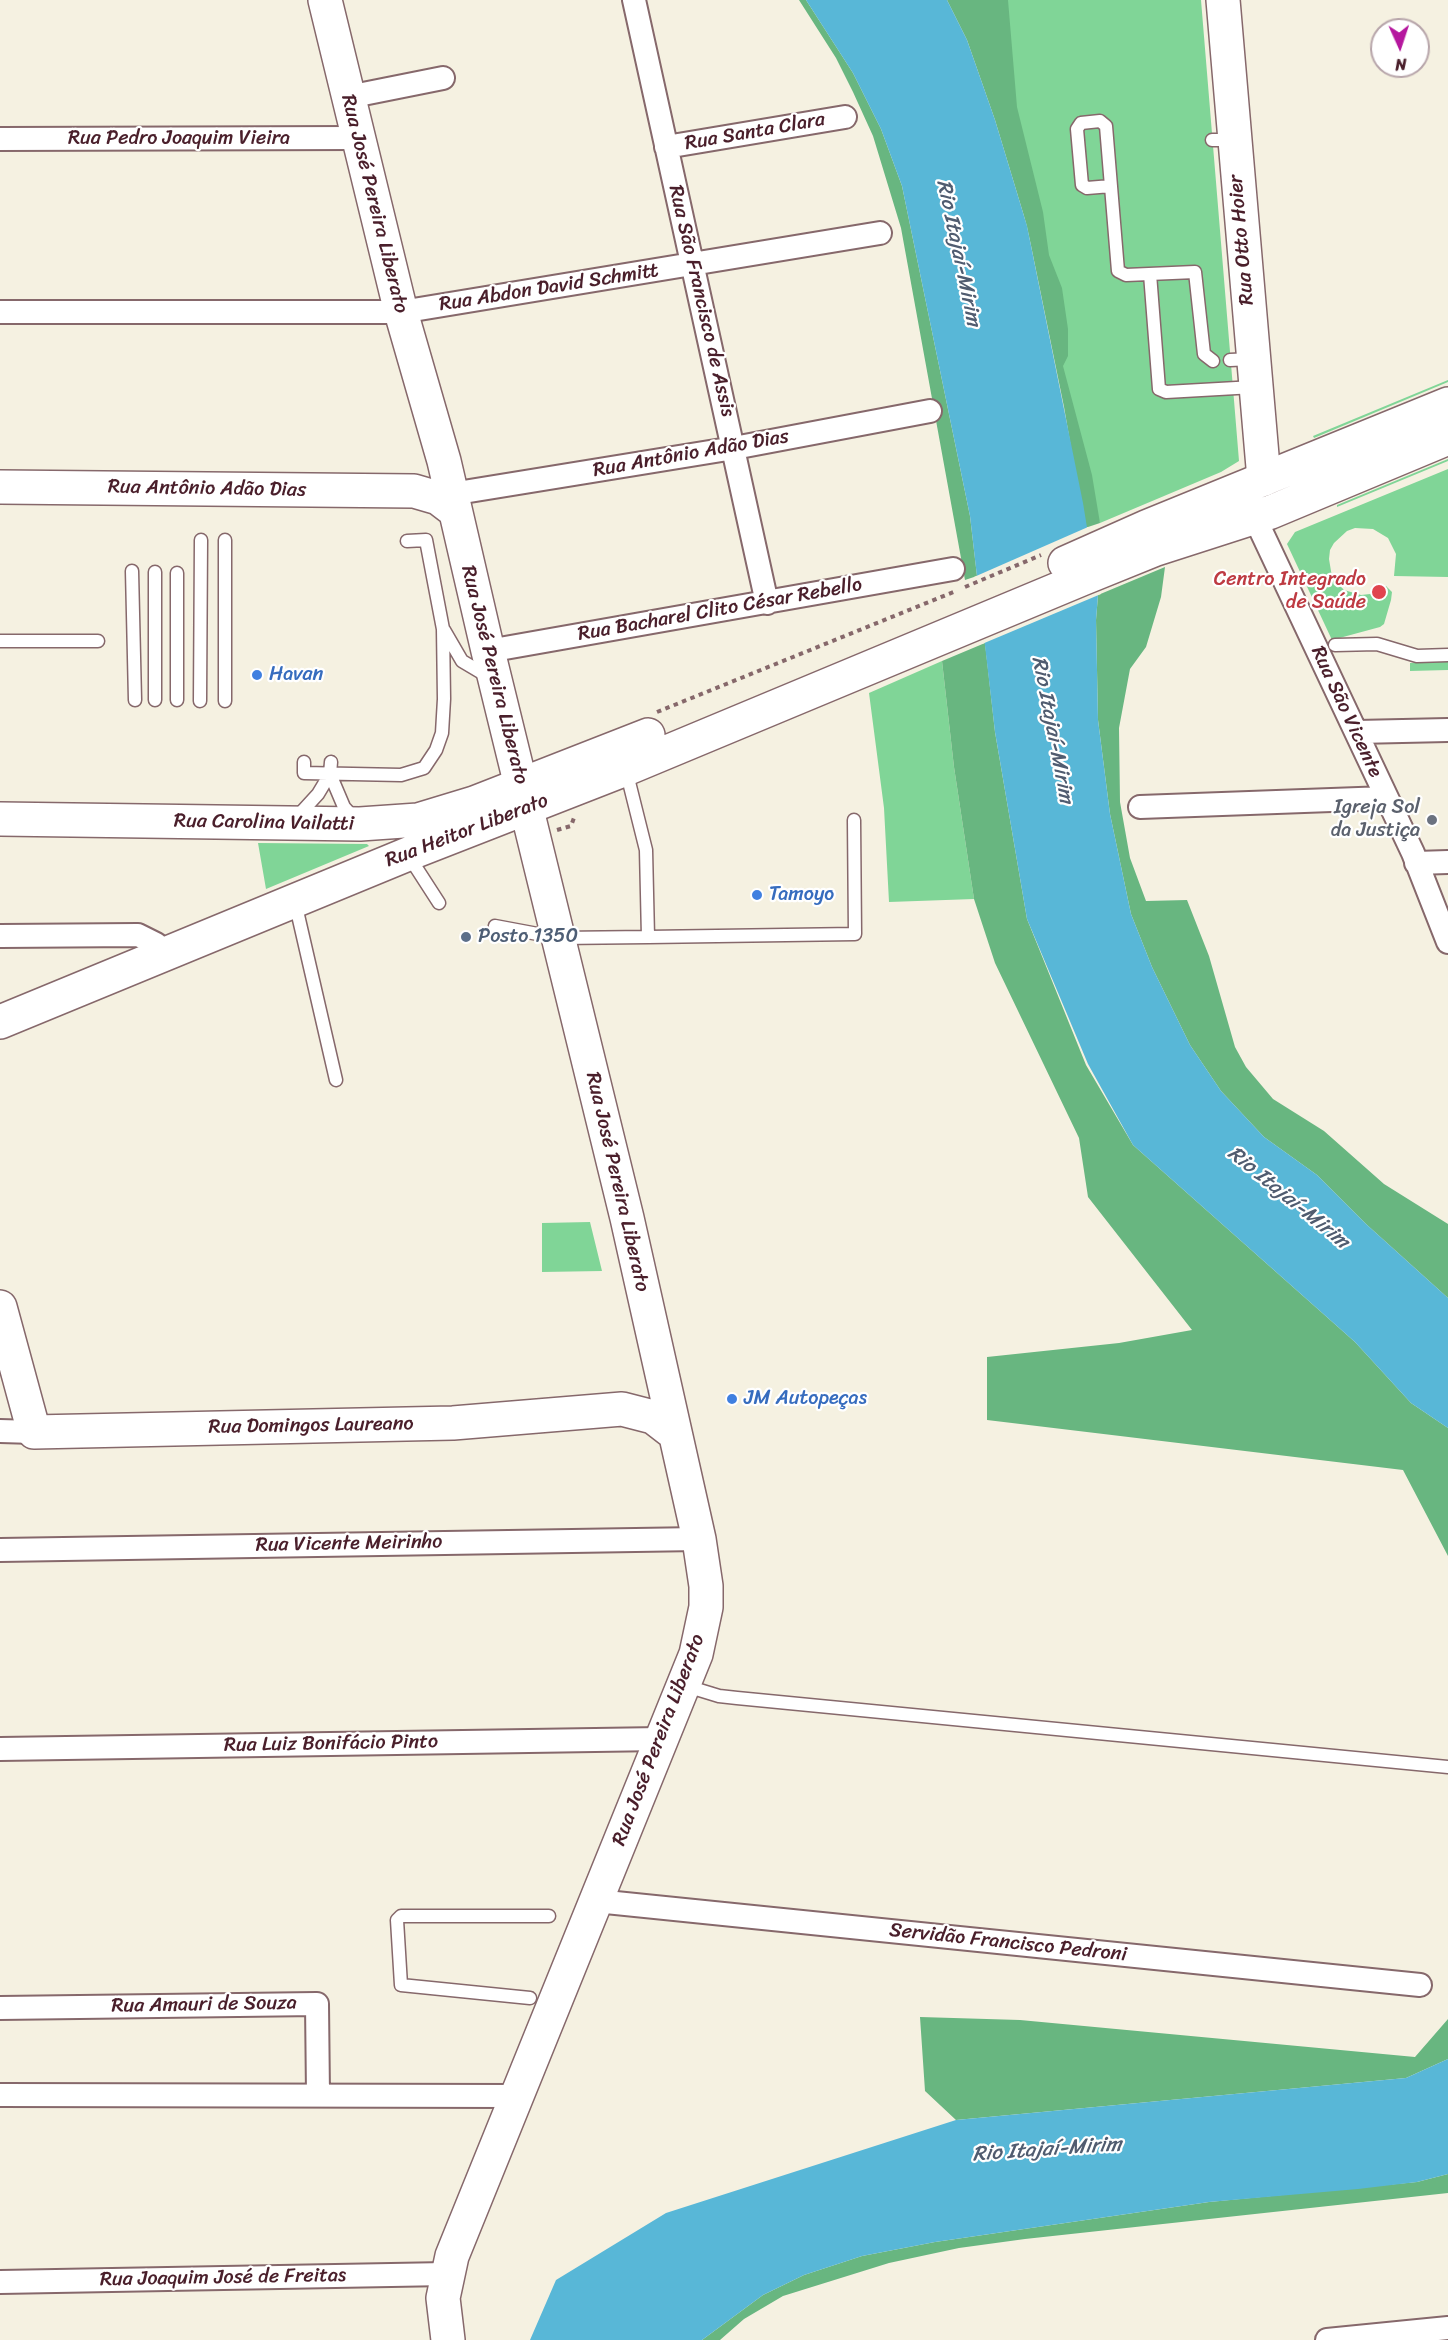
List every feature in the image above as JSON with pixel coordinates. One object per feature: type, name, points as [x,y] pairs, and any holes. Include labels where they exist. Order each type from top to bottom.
[{"type":"main road","name":"Rua José Pereira Liberato","points":[[325,0],[401,312],[444,461],[491,666],[559,938],[661,1371],[699,1539],[706,1586],[706,1607],[696,1654],[447,2274],[443,2298],[448,2340]]},
{"type":"main road","name":"Rua Otto Hoier","points":[[1222,0],[1223,140],[1245,369],[1259,411],[1264,479]]},
{"type":"main road","points":[[927,622],[1151,538],[1264,479],[1448,404]]},
{"type":"main road","points":[[1151,538],[1254,516],[1448,438]]},
{"type":"main road","points":[[414,491],[425,484],[444,461]]},
{"type":"main road","name":"Rua Antônio Adão Dias","points":[[0,487],[69,493],[153,494],[414,491],[453,502]]},
{"type":"main road","name":"Rua Heitor Liberato","points":[[524,797],[626,769],[927,622]]},
{"type":"main road","name":"Rua Heitor Liberato","points":[[0,1022],[408,854],[524,797],[927,622]]},
{"type":"main road","name":"Rua Carolina Vailatti","points":[[0,819],[360,824],[418,820],[474,803],[524,797]]},
{"type":"main road","points":[[0,1306],[34,1431]]},
{"type":"main road","name":"Rua Domingos Laureano","points":[[622,1409],[651,1392],[661,1371]]},
{"type":"main road","name":"Rua Domingos Laureano","points":[[34,1431],[453,1423],[622,1409],[653,1418],[675,1434]]},
{"type":"street","name":"Rua São Francisco de Assis","points":[[634,0],[767,603]]},
{"type":"street","points":[[348,96],[443,78]]},
{"type":"street","name":"Rua Santa Clara","points":[[666,147],[845,117]]},
{"type":"street","name":"Rua Pedro Joaquim Vieira","points":[[0,139],[358,138]]},
{"type":"street","name":"Rua Abdon David Schmitt","points":[[0,312],[401,312],[880,233]]},
{"type":"street","name":"Rua Antônio Adão Dias","points":[[453,502],[930,411]]},
{"type":"street","name":"Rua São Vicente","points":[[1254,516],[1357,732],[1416,863],[1448,942]]},
{"type":"street","name":"Rua Bacharel Clito César Rebello","points":[[491,666],[767,603],[953,569]]},
{"type":"street","points":[[1357,732],[1448,730]]},
{"type":"street","points":[[1140,807],[1386,798]]},
{"type":"street","points":[[1416,863],[1448,862]]},
{"type":"street","points":[[0,936],[138,935],[156,944],[163,954]]},
{"type":"street","name":"Rua Domingos Laureano","points":[[0,1431],[34,1431]]},
{"type":"street","name":"Rua Vicente Meirinho","points":[[0,1550],[699,1539]]},
{"type":"street","name":"Rua Luiz Bonifácio Pinto","points":[[0,1749],[661,1739]]},
{"type":"street","name":"Servidão Francisco Pedroni","points":[[596,1901],[1420,1985]]},
{"type":"street","name":"Rua Amauri de Souza","points":[[0,2008],[317,2004],[318,2095]]},
{"type":"street","points":[[0,2095],[517,2096]]},
{"type":"street","name":"Rua Joaquim José de Freitas","points":[[0,2282],[447,2274]]},
{"type":"street","points":[[1327,2340],[1448,2328]]},
{"type":"lane","points":[[1111,186],[1087,188],[1081,182],[1077,126],[1081,123],[1100,121],[1106,128],[1111,186],[1118,271],[1126,275],[1193,272],[1196,274],[1203,354],[1213,361]]},
{"type":"lane","points":[[1150,274],[1159,389],[1166,392],[1245,369]]},
{"type":"lane","points":[[200,700],[201,540]]},
{"type":"lane","points":[[225,540],[225,701]]},
{"type":"lane","points":[[304,762],[304,773],[331,768],[401,775],[424,768],[436,750],[442,733],[443,629],[426,540],[407,541]]},
{"type":"lane","points":[[132,571],[135,700]]},
{"type":"lane","points":[[155,572],[155,700]]},
{"type":"lane","points":[[177,573],[177,700]]},
{"type":"lane","points":[[443,629],[462,661],[491,666]]},
{"type":"lane","points":[[0,641],[98,641]]},
{"type":"lane","points":[[1335,645],[1367,643],[1387,646],[1417,656],[1448,654]]},
{"type":"lane","points":[[292,823],[318,794],[331,768]]},
{"type":"lane","points":[[331,768],[344,807],[360,824]]},
{"type":"lane","points":[[626,769],[646,850],[648,937]]},
{"type":"lane","points":[[495,926],[559,938],[855,934],[854,820]]},
{"type":"lane","points":[[408,854],[439,903]]},
{"type":"lane","points":[[295,900],[336,1080]]},
{"type":"lane","points":[[683,1685],[719,1696],[737,1698],[1448,1767]]},
{"type":"lane","points":[[530,1998],[401,1985],[397,1920],[401,1916],[549,1916]]},
{"type":"path","points":[[648,716],[927,622],[1045,553]]},
{"type":"green space","points":[[799,0],[806,0],[853,73],[881,129],[902,186],[970,516],[977,576],[965,580],[901,228],[873,136],[836,58]]},
{"type":"green space","points":[[947,0],[1008,0],[1017,107],[1043,212],[1049,255],[1062,288],[1068,329],[1068,356],[1063,366],[1092,475],[1100,523],[1085,528],[1064,407],[1027,226],[995,120],[967,40]]},
{"type":"green space","points":[[972,0],[1201,0],[1239,461],[1221,472],[1100,523],[1092,506],[1061,366]]},
{"type":"green space","points":[[1448,380],[1448,382],[1314,438],[1313,436]]},
{"type":"green space","points":[[1448,459],[1448,461],[1337,507],[1337,505]]},
{"type":"green space","points":[[1448,469],[1448,577],[1394,576],[1396,554],[1388,538],[1373,529],[1355,528],[1347,531],[1330,550],[1332,577],[1344,590],[1361,595],[1370,594],[1386,586],[1392,592],[1391,600],[1384,624],[1380,627],[1332,640],[1287,544],[1295,532]]},
{"type":"green space","points":[[1165,567],[1161,597],[1146,647],[1130,669],[1119,728],[1120,802],[1130,858],[1146,901],[1187,900],[1209,956],[1235,1047],[1246,1067],[1273,1099],[1324,1131],[1384,1184],[1448,1224],[1448,1298],[1366,1224],[1317,1175],[1264,1137],[1221,1091],[1190,1045],[1152,967],[1131,914],[1110,814],[1098,720],[1096,620],[1098,595]]},
{"type":"green space","points":[[985,643],[995,732],[1027,919],[1086,1065],[1133,1145],[1355,1342],[1411,1403],[1448,1428],[1448,1556],[1403,1470],[987,1420],[987,1357],[1119,1343],[1192,1330],[1088,1197],[1079,1138],[995,963],[974,899],[954,767],[942,661]]},
{"type":"green space","points":[[942,661],[954,767],[974,899],[889,902],[884,808],[869,693]]},
{"type":"green space","points":[[1448,661],[1448,670],[1410,671],[1410,663]]},
{"type":"green space","points":[[258,843],[367,844],[369,846],[266,889]]},
{"type":"green space","points":[[590,1222],[602,1271],[542,1272],[542,1223]]},
{"type":"green space","points":[[920,2017],[1020,2020],[1415,2057],[1448,2019],[1448,2059],[1406,2078],[956,2120],[925,2091]]},
{"type":"green space","points":[[1448,2174],[1448,2193],[1025,2239],[959,2248],[889,2263],[783,2296],[744,2319],[720,2340],[702,2340],[763,2295],[804,2275],[862,2256],[935,2242],[1209,2202],[1417,2182]]},
{"type":"water","name":"Rio Itajaí-Mirim","points":[[806,0],[947,0],[967,40],[995,120],[1027,226],[1083,503],[1098,595],[1096,620],[1098,720],[1110,814],[1131,914],[1152,967],[1190,1045],[1221,1091],[1264,1137],[1317,1175],[1366,1224],[1448,1298],[1448,1428],[1411,1403],[1355,1342],[1133,1145],[1088,1064],[1027,919],[995,732],[970,516],[902,186],[881,129],[853,73]]},
{"type":"water","name":"Rio Itajaí-Mirim","points":[[1448,2059],[1448,2174],[1417,2182],[1358,2189],[1209,2202],[935,2242],[862,2256],[804,2275],[763,2295],[702,2340],[530,2340],[556,2280],[666,2213],[956,2120],[1406,2078]]},
{"type":"pier","points":[[1088,527],[1101,594],[982,644],[974,577]]},
{"type":"place","name":"Centro Integrado de Saúde","points":[[1379,592]]},
{"type":"place","name":"Havan","points":[[257,675]]},
{"type":"place","name":"Igreja Sol da Justiça","points":[[1432,820]]},
{"type":"place","name":"Tamoyo","points":[[757,895]]},
{"type":"place","name":"Posto 1350","points":[[466,937]]},
{"type":"place","name":"JM Autopeças","points":[[732,1399]]}]
